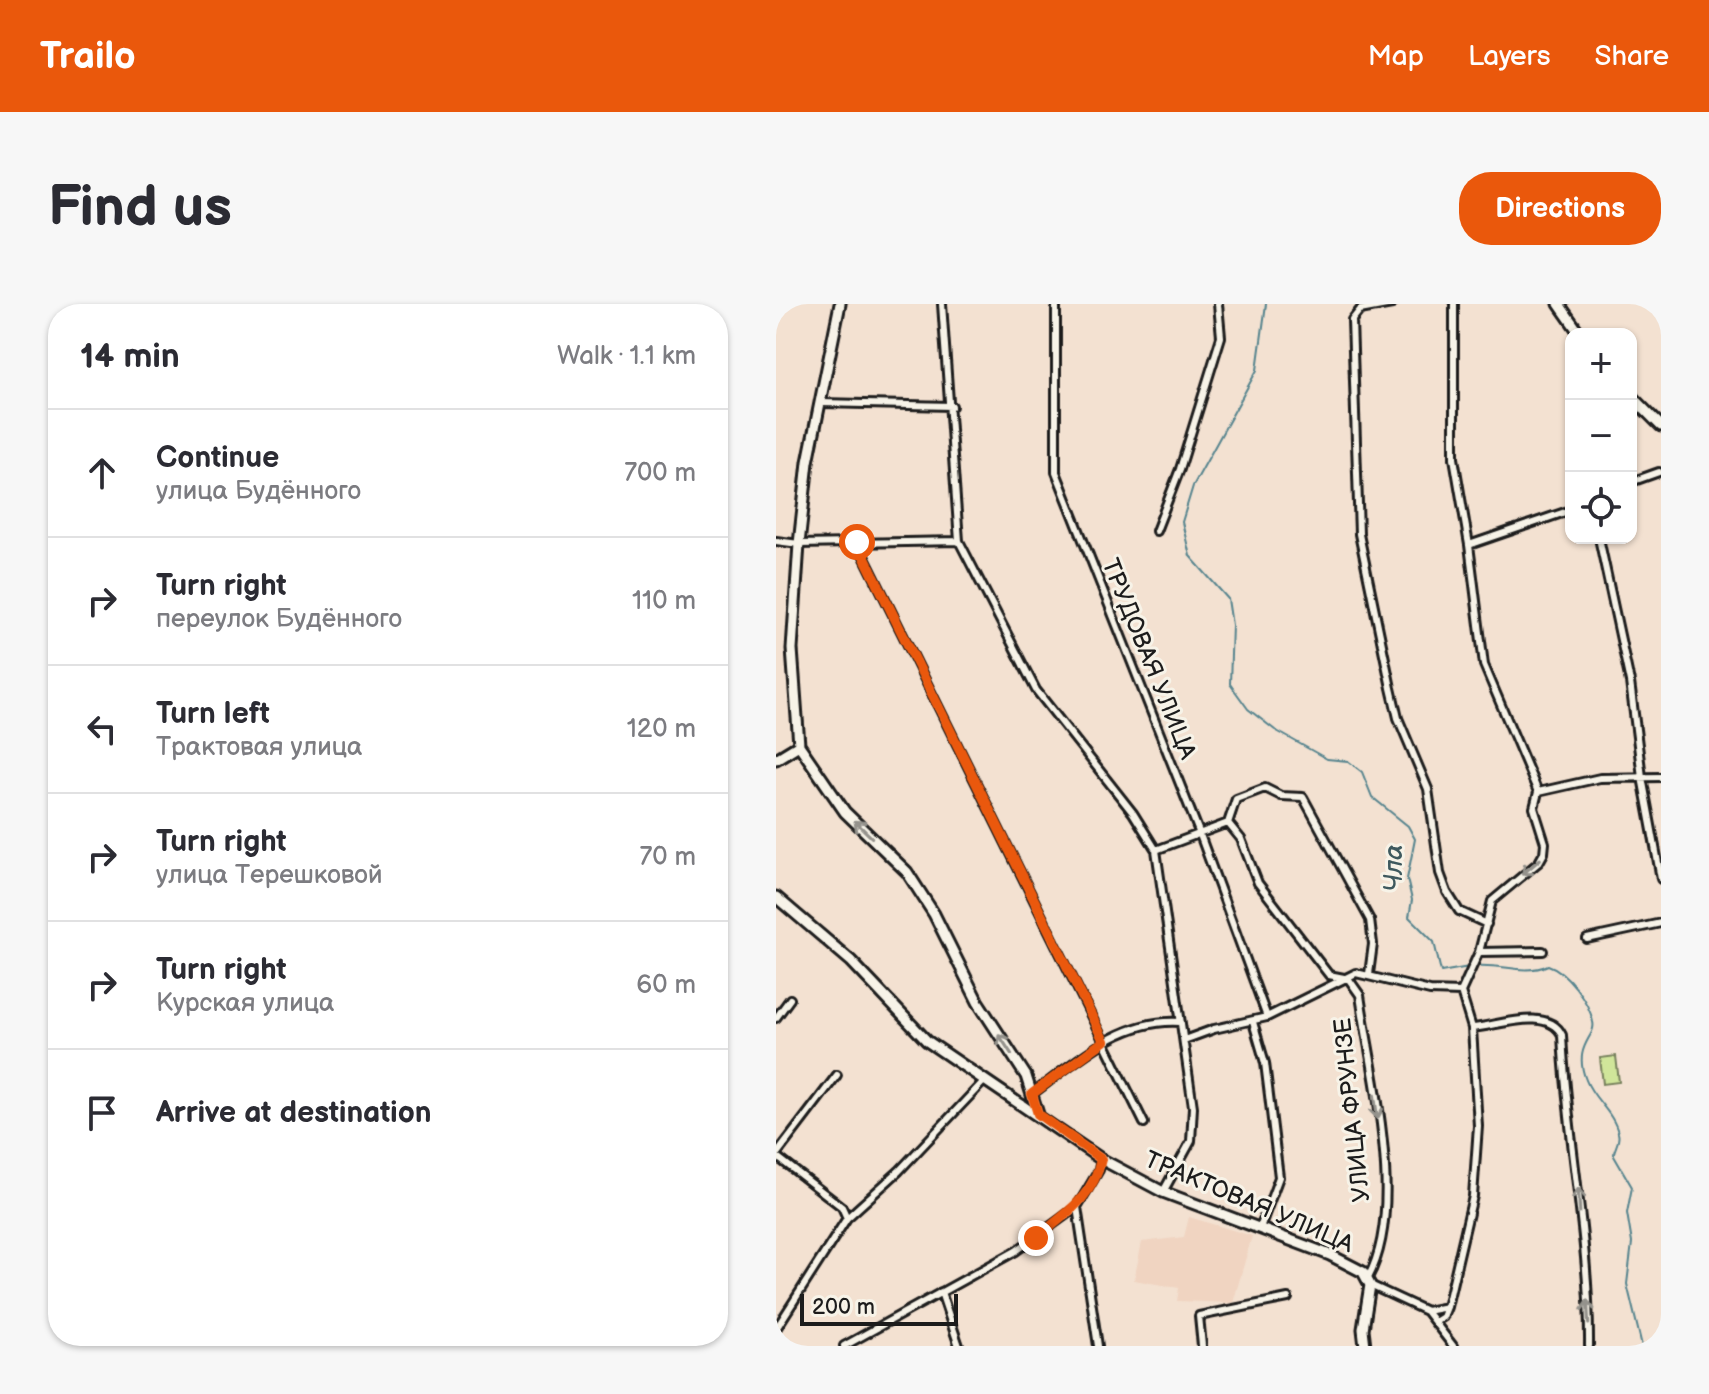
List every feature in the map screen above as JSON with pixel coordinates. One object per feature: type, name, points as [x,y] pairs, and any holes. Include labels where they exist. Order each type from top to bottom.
[{"type":"street","points":[[840,304],[808,462],[805,513],[799,544],[792,676],[799,745],[845,812],[907,872],[934,914],[978,1002],[1026,1076],[1038,1114]]},
{"type":"street","points":[[942,304],[952,406],[952,479],[959,541],[1036,690],[1133,813],[1156,850],[1193,1107],[1191,1141],[1163,1192]]},
{"type":"street","name":"ТРУДОВАЯ УЛИЦА","points":[[1056,304],[1056,472],[1199,832],[1267,1017]]},
{"type":"street","points":[[1156,531],[1221,337],[1218,304]]},
{"type":"street","points":[[1392,304],[1360,310],[1352,320],[1359,534],[1398,718],[1428,789],[1440,873],[1459,911],[1487,924]]},
{"type":"street","points":[[1435,1322],[1443,1317],[1447,1307],[1473,1196],[1478,1126],[1472,1028],[1461,992],[1479,952],[1492,901],[1499,892],[1539,862],[1545,843],[1534,800],[1538,792],[1484,665],[1454,458],[1454,304]]},
{"type":"street","points":[[1559,304],[1576,328]]},
{"type":"street","points":[[1635,400],[1661,426]]},
{"type":"street","points":[[821,403],[952,406]]},
{"type":"street","points":[[1637,480],[1660,473]]},
{"type":"street","points":[[1469,545],[1565,512]]},
{"type":"street","points":[[776,541],[799,544],[959,541]]},
{"type":"street","points":[[857,542],[1144,1123]]},
{"type":"street","points":[[1600,544],[1630,682],[1642,777],[1661,879]]},
{"type":"street","points":[[776,759],[799,745]]},
{"type":"street","points":[[1538,792],[1600,778],[1661,777]]},
{"type":"street","points":[[1228,823],[1236,799],[1254,791],[1265,788],[1281,796],[1303,797],[1370,920],[1373,944],[1369,974]]},
{"type":"street","points":[[1156,850],[1228,823]]},
{"type":"street","points":[[1228,823],[1241,839],[1258,883],[1329,975],[1348,978]]},
{"type":"street","name":"ТРАКТОВАЯ УЛИЦА","points":[[776,897],[851,961],[909,1025],[1101,1159],[1163,1192],[1330,1255],[1369,1282]]},
{"type":"street","points":[[1587,939],[1661,923]]},
{"type":"street","points":[[1479,952],[1543,951]]},
{"type":"street","points":[[1184,1040],[1214,1029],[1267,1017],[1356,973],[1430,991],[1461,992]]},
{"type":"street","name":"УЛИЦА ФРУНЗЕ","points":[[1348,978],[1360,995],[1382,1147],[1383,1227],[1369,1282],[1363,1329],[1365,1346]]},
{"type":"street","points":[[776,1018],[790,999]]},
{"type":"street","points":[[1472,1028],[1543,1020],[1558,1027],[1562,1035],[1565,1097],[1587,1278],[1589,1346]]},
{"type":"street","points":[[1032,1094],[1104,1041],[1143,1024],[1180,1022]]},
{"type":"street","points":[[1253,1022],[1265,1063],[1279,1177],[1260,1228]]},
{"type":"street","points":[[837,1075],[776,1156],[842,1207],[847,1218]]},
{"type":"street","points":[[776,1329],[847,1218],[899,1171],[985,1080]]},
{"type":"street","points":[[844,1346],[1016,1251],[1077,1207],[1099,1170],[1101,1159]]},
{"type":"street","points":[[1077,1207],[1098,1346]]},
{"type":"street","points":[[1369,1282],[1426,1311],[1453,1346]]},
{"type":"street","points":[[941,1292],[959,1346]]},
{"type":"street","points":[[1202,1346],[1199,1316],[1288,1298]]},
{"type":"street","points":[[1426,1311],[1447,1307]]},
{"type":"shaded area","points":[[1189,1217],[1252,1236],[1233,1303],[1177,1301],[1179,1288],[1134,1280],[1142,1242],[1184,1237]]},
{"type":"green space","points":[[1616,1056],[1619,1082],[1603,1084],[1600,1058]]},
{"type":"waterway","name":"Чла","points":[[1266,304],[1257,370],[1193,486],[1182,522],[1190,556],[1228,599],[1232,625],[1230,684],[1248,709],[1275,730],[1327,759],[1348,761],[1362,772],[1372,797],[1408,826],[1415,839],[1407,879],[1412,900],[1409,917],[1434,942],[1441,972],[1469,967]]},
{"type":"waterway","name":"Чла","points":[[1475,966],[1530,969],[1548,965],[1570,980],[1587,1006],[1593,1027],[1583,1050],[1582,1068],[1589,1087],[1616,1126],[1618,1140],[1614,1156],[1632,1187],[1627,1213],[1632,1243],[1627,1284],[1642,1346]]},
{"type":"route","points":[[857,542],[1104,1041],[1032,1094],[1038,1114],[1101,1159],[1099,1170],[1077,1207],[1036,1238]]}]
